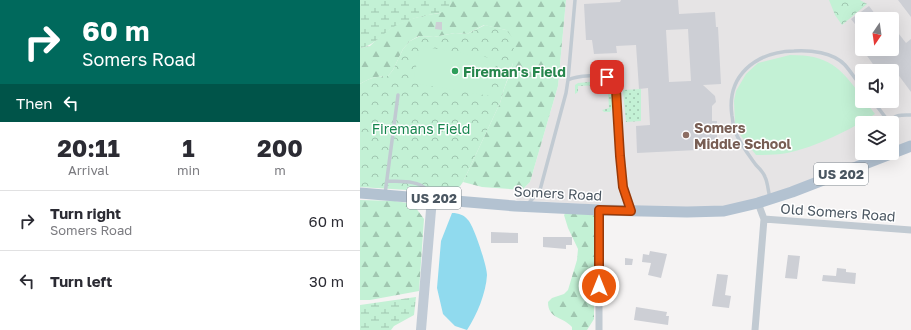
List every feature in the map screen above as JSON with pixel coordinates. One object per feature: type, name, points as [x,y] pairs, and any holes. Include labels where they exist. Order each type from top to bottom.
[{"type":"main road","name":"Somers Road","points":[[360,193],[599,210],[724,211],[758,203],[818,183],[911,146]]},
{"type":"street","points":[[421,330],[429,198]]},
{"type":"street","points":[[755,330],[764,219],[758,203]]},
{"type":"street","points":[[599,210],[599,330]]},
{"type":"street","name":"Old Somers Road","points":[[764,219],[911,230]]},
{"type":"lane","points":[[526,206],[540,190],[566,92],[575,0]]},
{"type":"lane","points":[[770,199],[766,177],[740,142],[734,130],[730,108],[732,92],[736,82],[745,69],[759,59],[786,51],[807,50],[824,54],[844,64],[855,78]]},
{"type":"lane","points":[[568,80],[573,78],[601,76],[610,79],[614,84],[616,90],[623,187],[631,211]]},
{"type":"lane","points":[[385,195],[398,95]]},
{"type":"lane","points":[[878,108],[889,122],[894,117],[899,115],[911,115]]},
{"type":"lane","points":[[387,180],[422,185],[426,189],[429,198]]},
{"type":"shaded area","points":[[566,0],[911,0],[911,141],[899,145],[899,116],[855,116],[855,160],[862,160],[778,192],[739,205],[696,208],[621,206],[516,200],[522,190],[530,182],[558,86]]},
{"type":"green space","points":[[360,0],[450,0],[451,2],[448,11],[422,16],[403,22],[392,28],[375,42],[360,48]]},
{"type":"green space","points":[[450,0],[566,0],[558,86],[530,182],[522,190],[482,187],[463,182],[500,103],[513,63],[506,30],[484,25],[467,34],[455,33],[434,37],[419,36],[410,41],[403,49],[393,70],[388,76],[381,76],[367,80],[360,84],[360,48],[370,46],[394,26],[407,20],[440,13],[451,3]]},
{"type":"green space","points":[[829,0],[860,0],[867,4],[857,12],[855,12],[855,14],[842,25],[835,15]]},
{"type":"green space","name":"Firemans Field","points":[[485,25],[506,30],[513,38],[513,63],[500,103],[463,182],[455,193],[360,187],[360,84],[367,80],[381,76],[388,76],[393,70],[403,49],[410,41],[420,36],[434,37],[455,33],[467,34]]},
{"type":"green space","name":"Fireman's Field","points":[[420,46],[497,59],[490,96],[413,83]]},
{"type":"green space","points":[[790,55],[815,57],[824,60],[840,71],[855,88],[855,108],[870,108],[875,114],[872,116],[855,116],[855,126],[809,147],[783,154],[756,155],[738,132],[735,123],[734,101],[736,91],[746,74],[758,63]]},
{"type":"green space","points":[[600,81],[609,85],[612,91],[613,103],[610,112],[604,112],[602,110],[609,108],[608,92],[602,91],[601,85],[578,86],[578,92],[575,94],[575,85],[578,83]]},
{"type":"green space","points":[[641,89],[641,121],[626,122],[623,90]]},
{"type":"green space","points":[[360,200],[395,201],[413,204],[424,219],[419,291],[370,300],[360,300]]},
{"type":"green space","points":[[567,211],[594,214],[594,319],[587,330],[572,330],[572,327],[568,323],[550,312],[549,308],[548,302],[552,298],[564,294],[568,290],[577,260],[578,249],[568,228],[564,215]]},
{"type":"green space","points":[[416,297],[414,315],[394,326],[391,330],[360,330],[360,305]]},
{"type":"water","points":[[452,213],[463,216],[471,224],[480,246],[487,275],[483,296],[474,318],[467,330],[455,326],[443,314],[437,288],[441,241]]},
{"type":"building","points":[[621,0],[678,0],[679,14],[715,12],[716,27],[718,27],[721,84],[703,85],[715,96],[716,102],[712,106],[712,121],[717,121],[717,149],[637,153],[636,126],[650,125],[648,88],[639,89],[636,45],[616,46],[617,53],[594,54],[592,40],[586,40],[584,4],[620,2]],"holes":[[[688,29],[691,81],[669,82],[666,30]]]},
{"type":"building","points":[[898,0],[911,0],[911,17]]},
{"type":"building","points":[[869,6],[874,12],[861,12]]},
{"type":"building","points":[[855,16],[855,24],[851,19]]},
{"type":"building","points":[[436,22],[442,22],[442,30],[435,29]]},
{"type":"building","points":[[899,34],[906,43],[911,39],[911,92],[899,76],[899,64],[873,64],[867,56],[899,56]]},
{"type":"building","points":[[491,232],[518,233],[518,243],[491,243]]},
{"type":"building","points":[[543,237],[572,237],[572,245],[566,245],[566,249],[543,247]]},
{"type":"building","points":[[650,251],[667,254],[661,278],[648,275],[651,263],[642,262],[643,254],[649,255]]},
{"type":"building","points":[[788,255],[800,256],[797,279],[785,278]]},
{"type":"building","points":[[625,258],[633,259],[632,265],[625,265]]},
{"type":"building","points":[[837,268],[846,269],[846,272],[856,273],[855,284],[822,281],[823,275],[836,276]]},
{"type":"building","points":[[717,274],[728,275],[725,295],[731,296],[729,308],[712,306]]},
{"type":"building","points":[[636,307],[667,312],[666,316],[669,316],[668,325],[634,320]]},
{"type":"place","name":"Fireman's Field","points":[[455,71]]},
{"type":"place","name":"Somers Middle School","points":[[686,135]]},
{"type":"route","points":[[599,286],[599,210],[631,211],[623,187],[616,90],[614,84],[607,77]]}]
